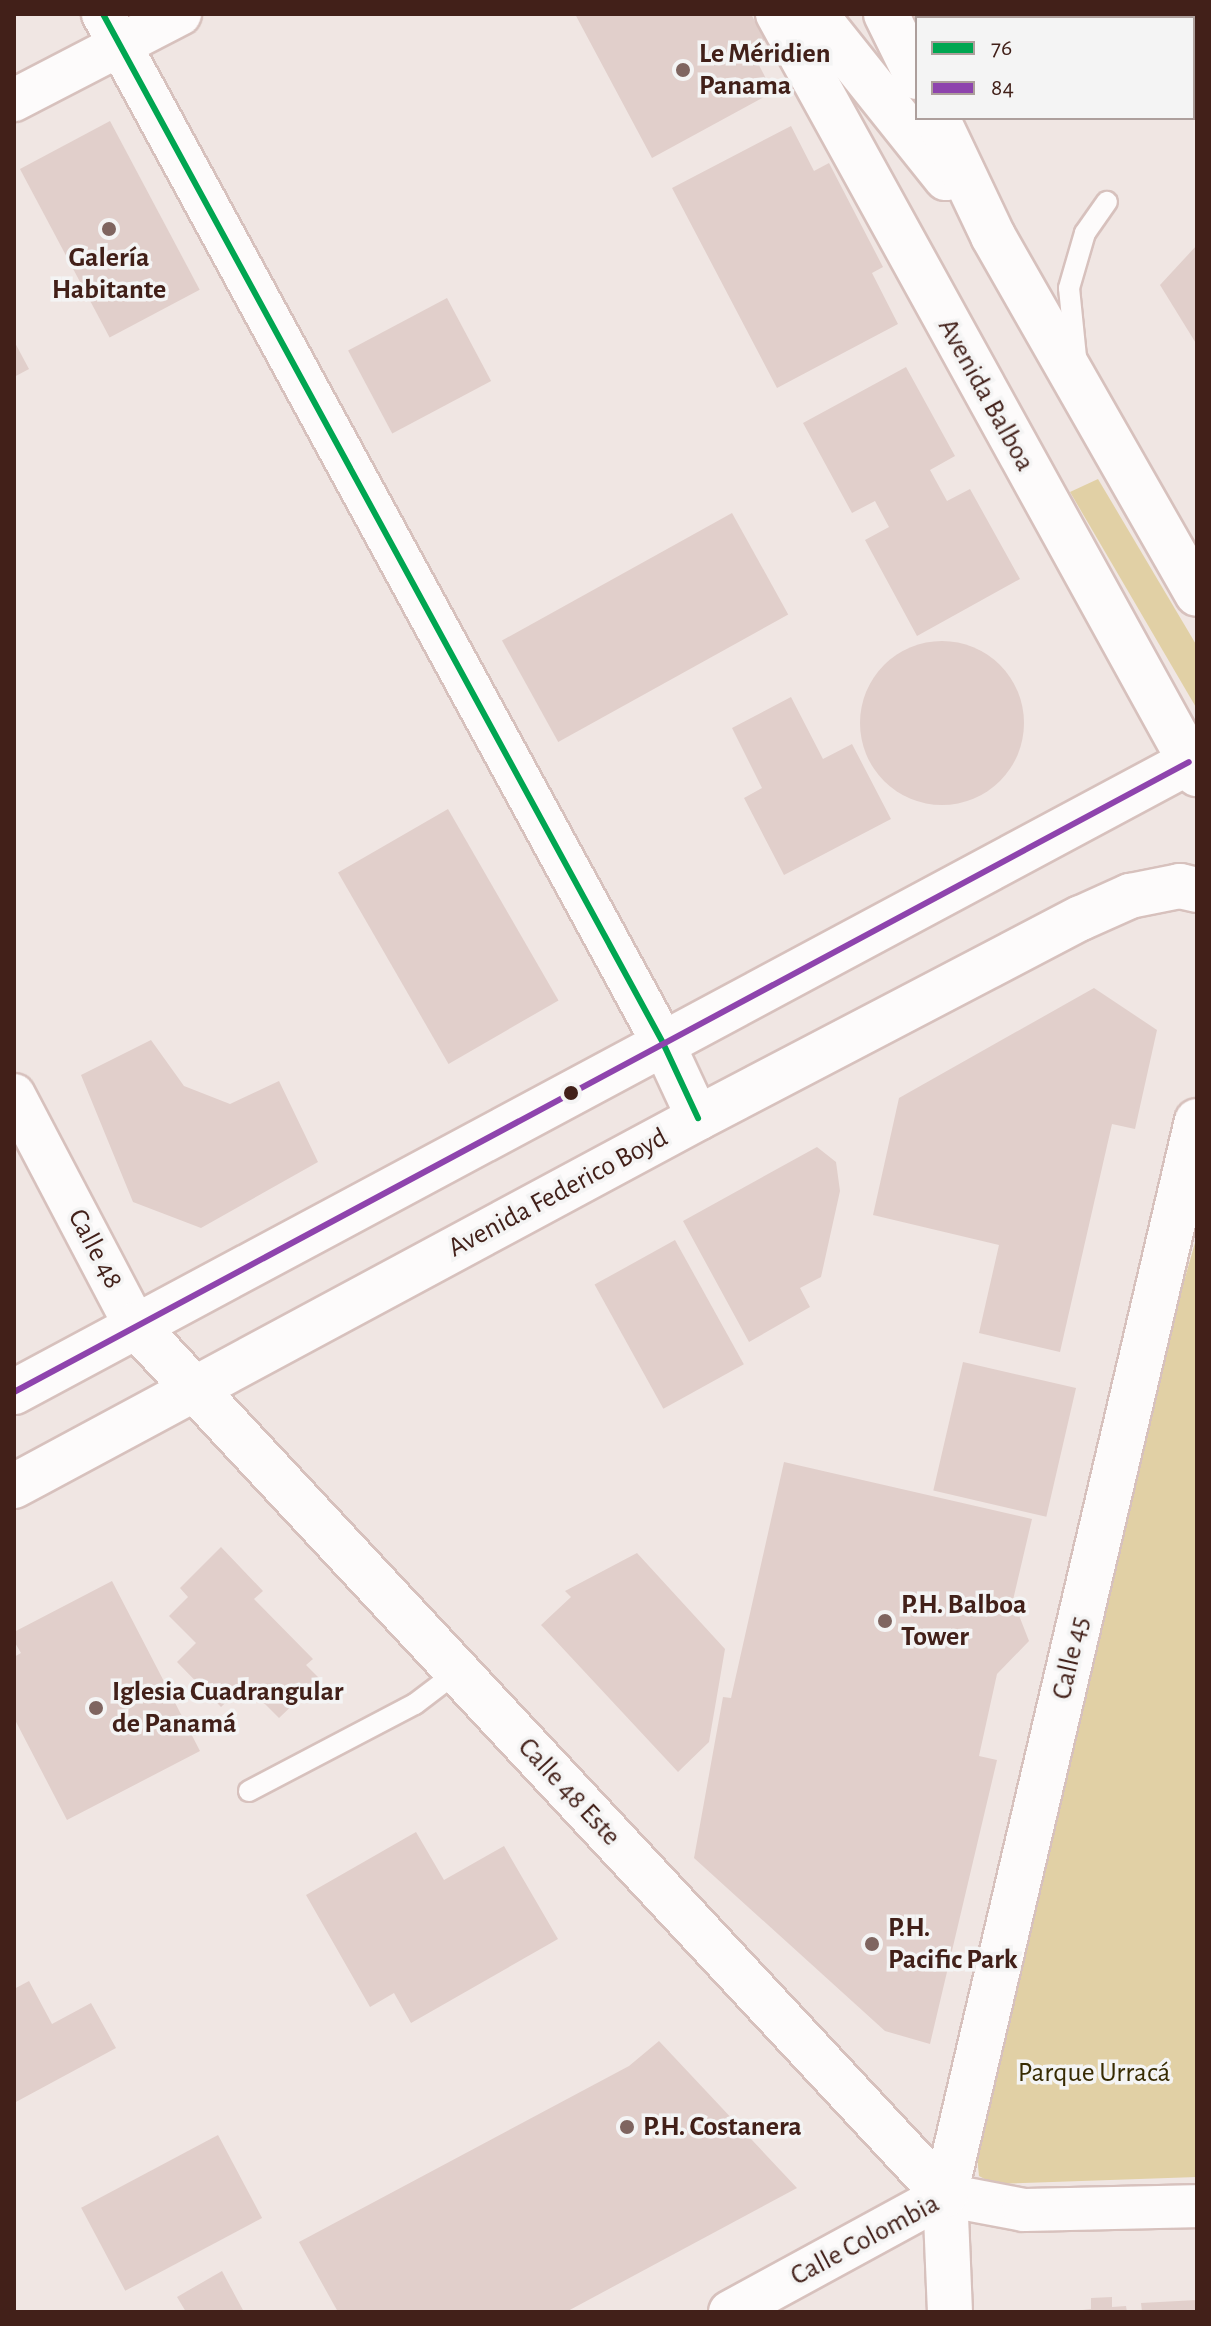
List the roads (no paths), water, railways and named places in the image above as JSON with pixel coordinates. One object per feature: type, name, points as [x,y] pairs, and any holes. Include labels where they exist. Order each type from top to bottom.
[{"type":"main road","name":"Avenida Balboa","points":[[778,14],[1194,777]]},
{"type":"main road","points":[[815,14],[993,236]]},
{"type":"main road","points":[[886,14],[915,73]]},
{"type":"main road","points":[[938,120],[993,236],[1197,594]]},
{"type":"main road","points":[[14,1392],[663,1043],[1194,777]]},
{"type":"main road","name":"Avenida Federico Boyd","points":[[14,1486],[698,1118],[1081,918],[1130,896],[1180,886],[1197,890]]},
{"type":"main road","name":"Calle 45","points":[[950,2312],[945,2195],[1197,1121]]},
{"type":"main road","name":"Calle 48","points":[[135,1325],[194,1390]]},
{"type":"main road","name":"Calle 48 Este","points":[[194,1390],[945,2195]]},
{"type":"street","points":[[14,100],[111,28],[180,14]]},
{"type":"street","points":[[111,28],[663,1043],[698,1118]]},
{"type":"street","name":"Calle 48","points":[[14,1095],[135,1325]]},
{"type":"street","name":"Calle Colombia","points":[[730,2312],[945,2195],[1024,2210],[1197,2206]]},
{"type":"lane","points":[[1079,388],[1069,288],[1085,233],[1107,202]]},
{"type":"lane","points":[[249,1791],[415,1704],[457,1672]]},
{"type":"place","name":"Le Méridien Panama","points":[[683,70]]},
{"type":"place","name":"Galería Habitante","points":[[109,229]]},
{"type":"place","name":"P.H. Balboa Tower","points":[[885,1621]]},
{"type":"place","name":"Iglesia Cuadrangular de Panamá","points":[[96,1708]]},
{"type":"place","name":"P.H. Pacific Park","points":[[872,1944]]},
{"type":"place","name":"P.H. Costanera","points":[[627,2127]]},
{"type":"park label","name":"Parque Urracá","points":[[1094,2073]]}]
